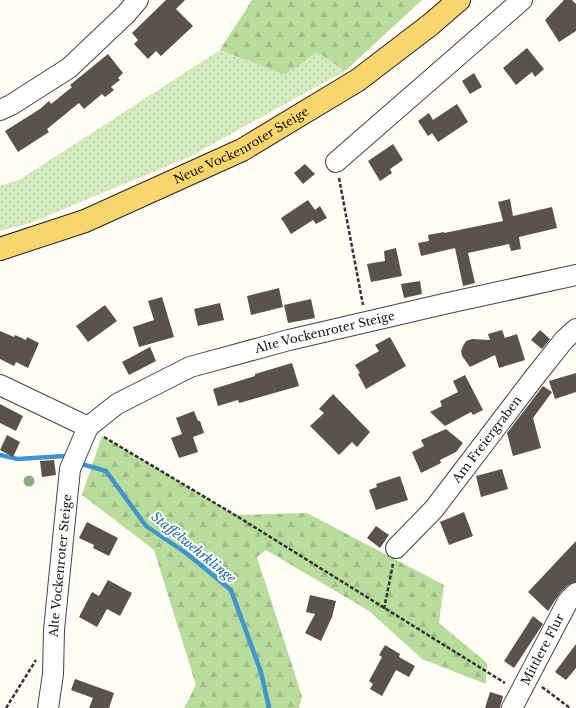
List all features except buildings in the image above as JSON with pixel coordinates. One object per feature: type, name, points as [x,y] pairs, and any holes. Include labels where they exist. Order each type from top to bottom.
[{"type":"main road","name":"Neue Vockenroter Steige","points":[[0,249],[85,221],[242,150],[358,80],[430,25],[459,0]]},
{"type":"street","points":[[0,110],[11,105],[69,68],[126,14],[138,0]]},
{"type":"street","points":[[336,162],[522,0]]},
{"type":"street","name":"Alte Vockenroter Steige","points":[[48,708],[53,674],[54,630],[70,470],[88,427],[117,404],[190,367],[289,340],[576,275]]},
{"type":"street","name":"Am Freiergraben","points":[[396,548],[434,509],[533,379],[564,340],[576,329]]},
{"type":"street","points":[[0,385],[88,427]]},
{"type":"street","name":"Mittlere Flur","points":[[521,693],[568,601],[576,593]]},
{"type":"path","points":[[336,162],[366,322]]},
{"type":"path","points":[[88,427],[236,515],[384,609],[521,693],[570,708]]},
{"type":"path","points":[[384,609],[396,548]]},
{"type":"path","points":[[6,708],[38,656]]},
{"type":"green space","points":[[252,0],[422,0],[345,71],[317,52],[285,75],[220,50]]},
{"type":"green space","points":[[220,50],[285,75],[317,52],[345,71],[189,157],[30,223],[0,231],[0,186],[19,180]]},
{"type":"green space","points":[[102,436],[235,515],[307,513],[444,585],[439,623],[487,663],[486,684],[422,659],[369,611],[266,550],[257,557],[302,696],[299,708],[184,708],[196,685],[154,550],[82,495]]},
{"type":"waterway","name":"Staffelwehrklinge","points":[[0,455],[18,459],[64,456],[69,459]]},
{"type":"waterway","name":"Staffelwehrklinge","points":[[78,463],[106,471],[146,526],[186,553],[231,590],[261,672],[269,708]]}]
